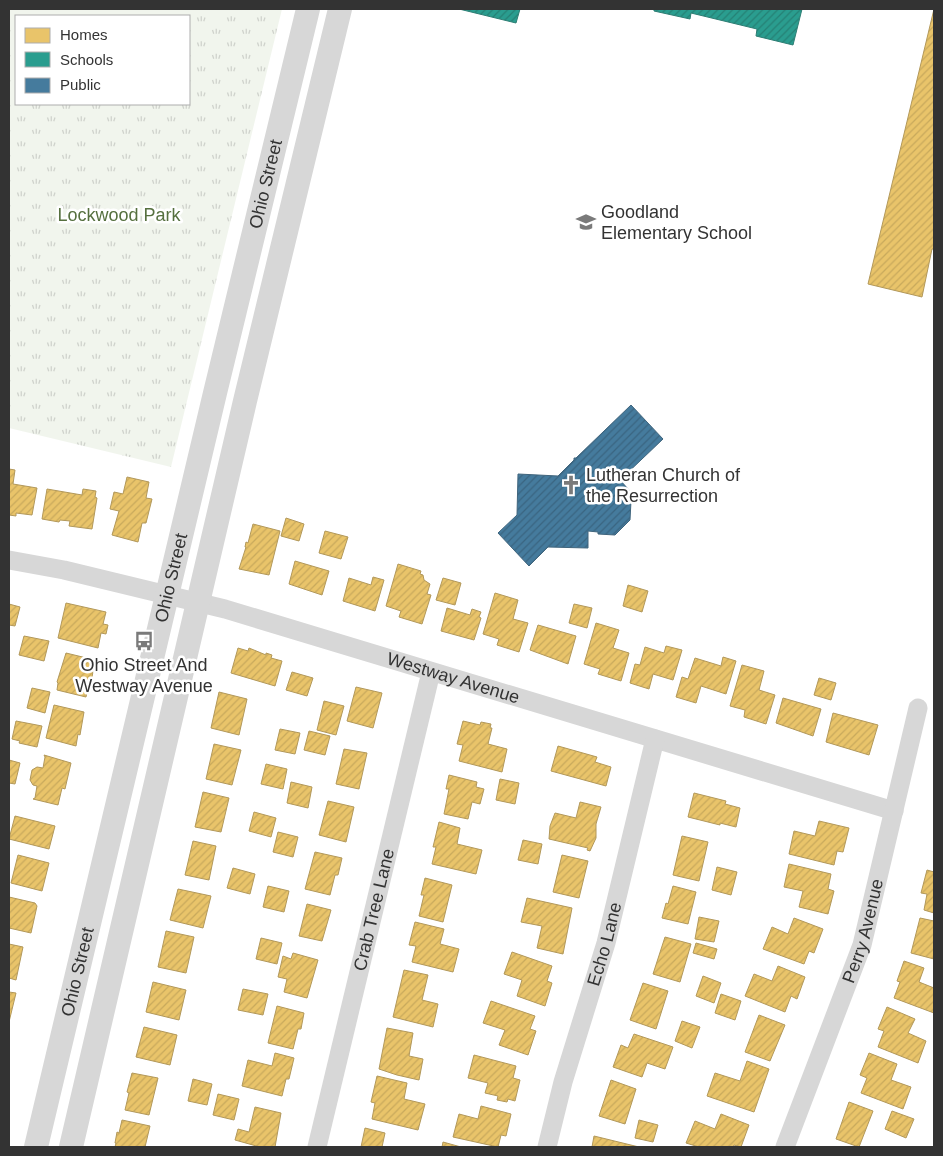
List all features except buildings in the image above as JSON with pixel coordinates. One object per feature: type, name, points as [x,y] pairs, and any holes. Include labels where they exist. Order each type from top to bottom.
[{"type":"street","points":[[308,10],[339,14]]},
{"type":"street","name":"Ohio Street","points":[[36,1147],[308,10]]},
{"type":"street","name":"Ohio Street","points":[[71,1147],[198,602],[339,14]]},
{"type":"street","name":"Westway Avenue","points":[[9,560],[64,570],[198,602],[894,812]]},
{"type":"street","name":"Crab Tree Lane","points":[[317,1147],[431,672]]},
{"type":"street","name":"Perry Avenue","points":[[785,1147],[862,945],[918,708]]},
{"type":"street","name":"Echo Lane","points":[[547,1147],[563,1082],[606,943],[655,739]]},
{"type":"street","points":[[93,909],[124,917]]},
{"type":"green space","name":"Lockwood Park","points":[[9,9],[282,9],[171,467],[9,428]]},
{"type":"place","name":"Goodland Elementary School","points":[[586,222]]},
{"type":"place","name":"Lutheran Church of the Resurrection","points":[[571,485]]},
{"type":"place","name":"Ohio Street And Westway Avenue","points":[[144,641]]}]
